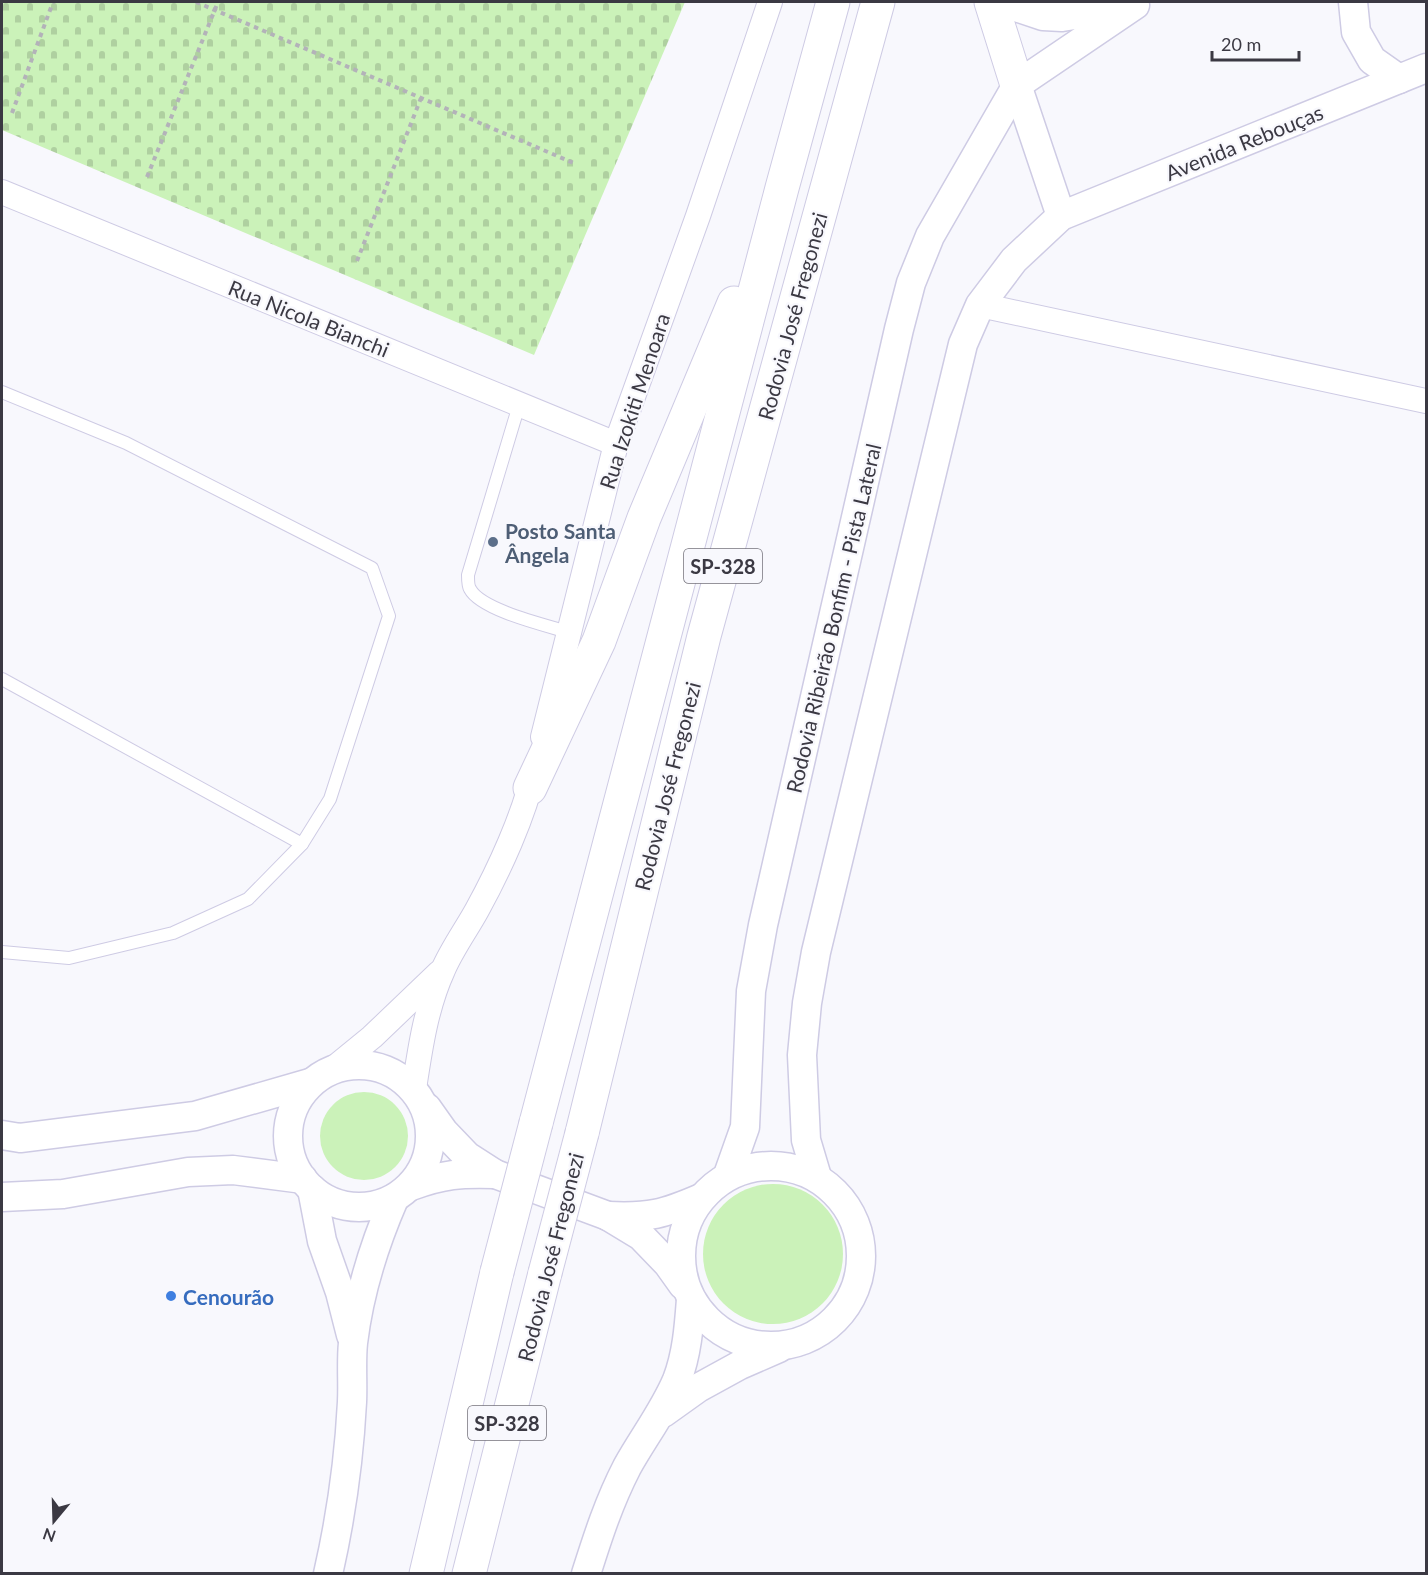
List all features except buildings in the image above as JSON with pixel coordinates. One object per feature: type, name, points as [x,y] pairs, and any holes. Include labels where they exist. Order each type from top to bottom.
[{"type":"highway","name":"Rodovia José Fregonezi","points":[[426,1574],[497,1272],[833,2]]},
{"type":"highway","name":"Rodovia José Fregonezi","points":[[470,1574],[582,1133],[704,636],[878,2]]},
{"type":"highway","points":[[991,2],[1017,85]]},
{"type":"highway","points":[[530,788],[599,641],[644,518],[782,188]]},
{"type":"street","name":"Rua Izokiti Menoara","points":[[419,1097],[420,1047],[427,1018],[443,969],[478,908],[508,845],[530,788],[616,444],[698,216],[770,2]]},
{"type":"street","points":[[1001,2],[1043,16],[1062,17],[1142,3]]},
{"type":"street","points":[[1353,2],[1356,32],[1372,60],[1419,71]]},
{"type":"street","points":[[817,1177],[806,1140],[802,1055],[807,1003],[816,952],[963,344],[980,305],[1014,260],[1061,216],[1017,85],[1142,3]]},
{"type":"street","name":"Avenida Rebouças","points":[[1061,216],[1419,71]]},
{"type":"street","name":"Rodovia Ribeirão Bonfim - Pista Lateral","points":[[728,1175],[745,1127],[751,991],[763,925],[911,283],[930,236],[1017,85]]},
{"type":"street","name":"Rua Nicola Bianchi","points":[[2,192],[616,444]]},
{"type":"street","points":[[980,305],[1426,401]]},
{"type":"street","name":"Rua Izokiti Menoara","points":[[334,1068],[372,1037],[443,969]]},
{"type":"street","points":[[2,1136],[20,1138],[195,1116],[310,1083],[334,1068],[363,1064],[391,1071],[419,1097],[444,1132],[467,1156],[495,1174],[608,1216],[641,1236],[669,1264],[714,1327],[747,1344],[784,1346]]},
{"type":"street","points":[[310,1083],[294,1104],[287,1130],[290,1156],[307,1184],[322,1241],[340,1292],[353,1344]]},
{"type":"street","points":[[328,1574],[340,1515],[348,1458],[353,1344],[362,1293],[375,1244],[402,1192],[426,1162],[431,1132],[419,1097]]},
{"type":"street","points":[[608,1216],[640,1217],[672,1211],[701,1198],[728,1175],[757,1166],[788,1166],[817,1177],[845,1202],[861,1236],[862,1273],[847,1308],[820,1334],[784,1346],[740,1365],[698,1388],[658,1416]]},
{"type":"street","points":[[2,1197],[63,1194],[188,1172],[233,1170],[307,1184],[337,1204],[366,1207],[437,1176],[466,1173],[495,1174]]},
{"type":"street","points":[[586,1574],[603,1518],[628,1467],[678,1379],[688,1338],[689,1295],[680,1260],[685,1227],[701,1198]]},
{"type":"lane","points":[[2,392],[126,443],[372,568],[389,616],[330,799],[302,844],[248,899],[173,933],[69,958],[2,952]]},
{"type":"lane","points":[[519,405],[468,575],[469,588],[493,608],[568,632]]},
{"type":"lane","points":[[2,679],[302,844]]},
{"type":"path","points":[[12,114],[53,2]]},
{"type":"path","points":[[196,2],[576,164]]},
{"type":"path","points":[[147,177],[218,2]]},
{"type":"path","points":[[357,261],[421,98]]},
{"type":"green space","points":[[2,2],[685,2],[534,355],[2,130]]},
{"type":"green space","points":[[364,1092],[381,1096],[395,1105],[404,1119],[408,1136],[404,1153],[395,1167],[381,1176],[364,1180],[347,1176],[333,1167],[324,1153],[320,1136],[324,1119],[333,1105],[347,1096]]},
{"type":"green space","points":[[773,1184],[800,1190],[812,1196],[822,1205],[831,1215],[837,1227],[843,1254],[837,1281],[831,1293],[822,1303],[812,1312],[800,1318],[773,1324],[746,1318],[734,1312],[724,1303],[715,1293],[709,1281],[703,1254],[709,1227],[715,1215],[724,1205],[734,1196],[746,1190]]},
{"type":"place","name":"Posto Santa Ângela","points":[[493,542]]},
{"type":"place","name":"Cenourão","points":[[171,1296]]}]
